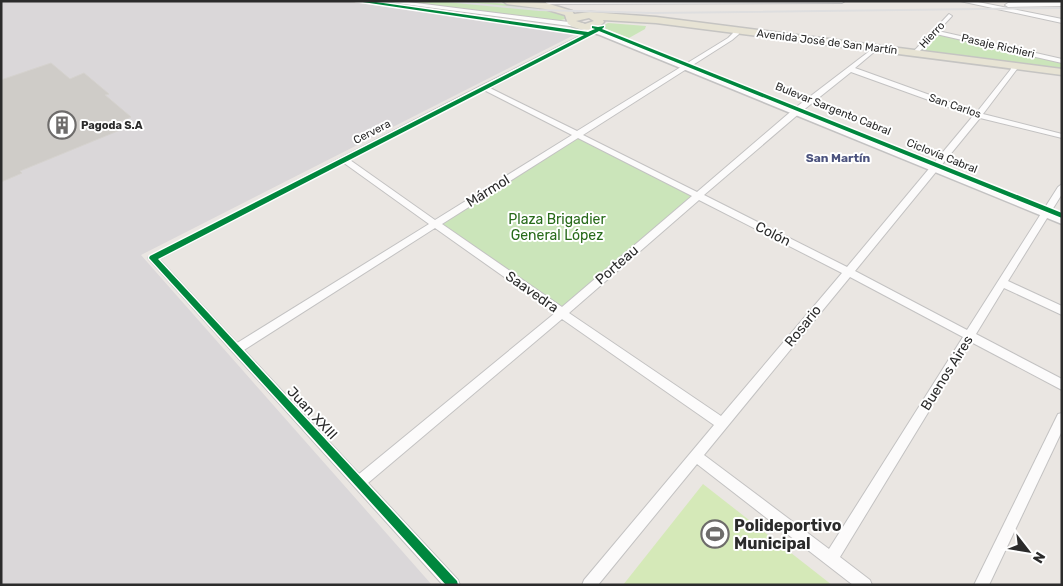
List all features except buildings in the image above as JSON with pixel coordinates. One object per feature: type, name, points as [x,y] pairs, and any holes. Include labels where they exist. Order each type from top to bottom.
[{"type":"main road","name":"Avenida José de San Martín","points":[[507,1],[556,8],[569,13],[574,20]]},
{"type":"main road","name":"Avenida José de San Martín","points":[[534,1],[545,2],[574,20],[656,23],[1062,73]]},
{"type":"main road","points":[[574,20],[592,26],[596,22]]},
{"type":"main road","name":"Bulevar Sargento Cabral","points":[[596,22],[687,66],[1047,210],[1062,220]]},
{"type":"main road","name":"Avenida José de San Martín","points":[[871,49],[915,53],[1013,67]]},
{"type":"main road","name":"Bulevar Sargento Cabral","points":[[1047,210],[1062,212]]},
{"type":"street","points":[[384,1],[554,23],[574,20],[576,5],[587,2]]},
{"type":"street","points":[[545,2],[842,1]]},
{"type":"street","points":[[963,1],[1062,21]]},
{"type":"street","points":[[986,5],[1062,4]]},
{"type":"street","name":"Hierro","points":[[915,53],[949,16]]},
{"type":"street","name":"Cervera","points":[[153,258],[483,87],[596,22]]},
{"type":"street","name":"Mármol","points":[[236,349],[687,66],[736,32]]},
{"type":"street","name":"Pasaje Richieri","points":[[934,32],[1062,61]]},
{"type":"street","name":"Porteau","points":[[359,482],[562,313],[798,110],[850,69],[871,49]]},
{"type":"street","name":"Rosario","points":[[588,585],[978,115],[1013,67]]},
{"type":"street","name":"San Carlos","points":[[850,69],[978,115],[1062,136]]},
{"type":"street","name":"Colón","points":[[483,87],[847,272],[1062,385]]},
{"type":"street","name":"Saavedra","points":[[344,159],[723,424]]},
{"type":"street","name":"Buenos Aires","points":[[831,558],[1062,187]]},
{"type":"street","name":"Juan XXIII","points":[[153,258],[453,585]]},
{"type":"street","points":[[1003,283],[1062,311]]},
{"type":"street","points":[[981,585],[1062,418]]},
{"type":"street","points":[[696,456],[865,585]]},
{"type":"shaded area","points":[[1,1],[343,1],[560,30],[574,35],[141,255],[432,585],[1,585]]},
{"type":"green space","points":[[403,1],[465,1],[507,4],[528,6],[566,15],[565,19],[557,21]]},
{"type":"green space","points":[[608,23],[646,26],[645,29],[629,38],[604,28],[603,26]]},
{"type":"green space","points":[[934,32],[1062,61],[1062,72],[915,53]]},
{"type":"green space","name":"Plaza Brigadier General López","points":[[577,135],[697,196],[562,313],[436,224]]},
{"type":"green space","name":"Polideportivo Municipal","points":[[703,484],[832,585],[623,585]]},
{"type":"railway","points":[[446,1],[539,10],[653,13],[1062,8]]},
{"type":"cycle path","points":[[358,1],[589,34]]},
{"type":"cycle path","name":"Ciclovía Cabral","points":[[594,27],[1062,216]]},
{"type":"cycle path","points":[[453,585],[153,258],[602,27]]},
{"type":"place","name":"Pagoda S.A","points":[[62,125]]},
{"type":"place","name":"Polideportivo Municipal","points":[[715,534]]},
{"type":"district","name":"San Martín","points":[[838,158]]}]
